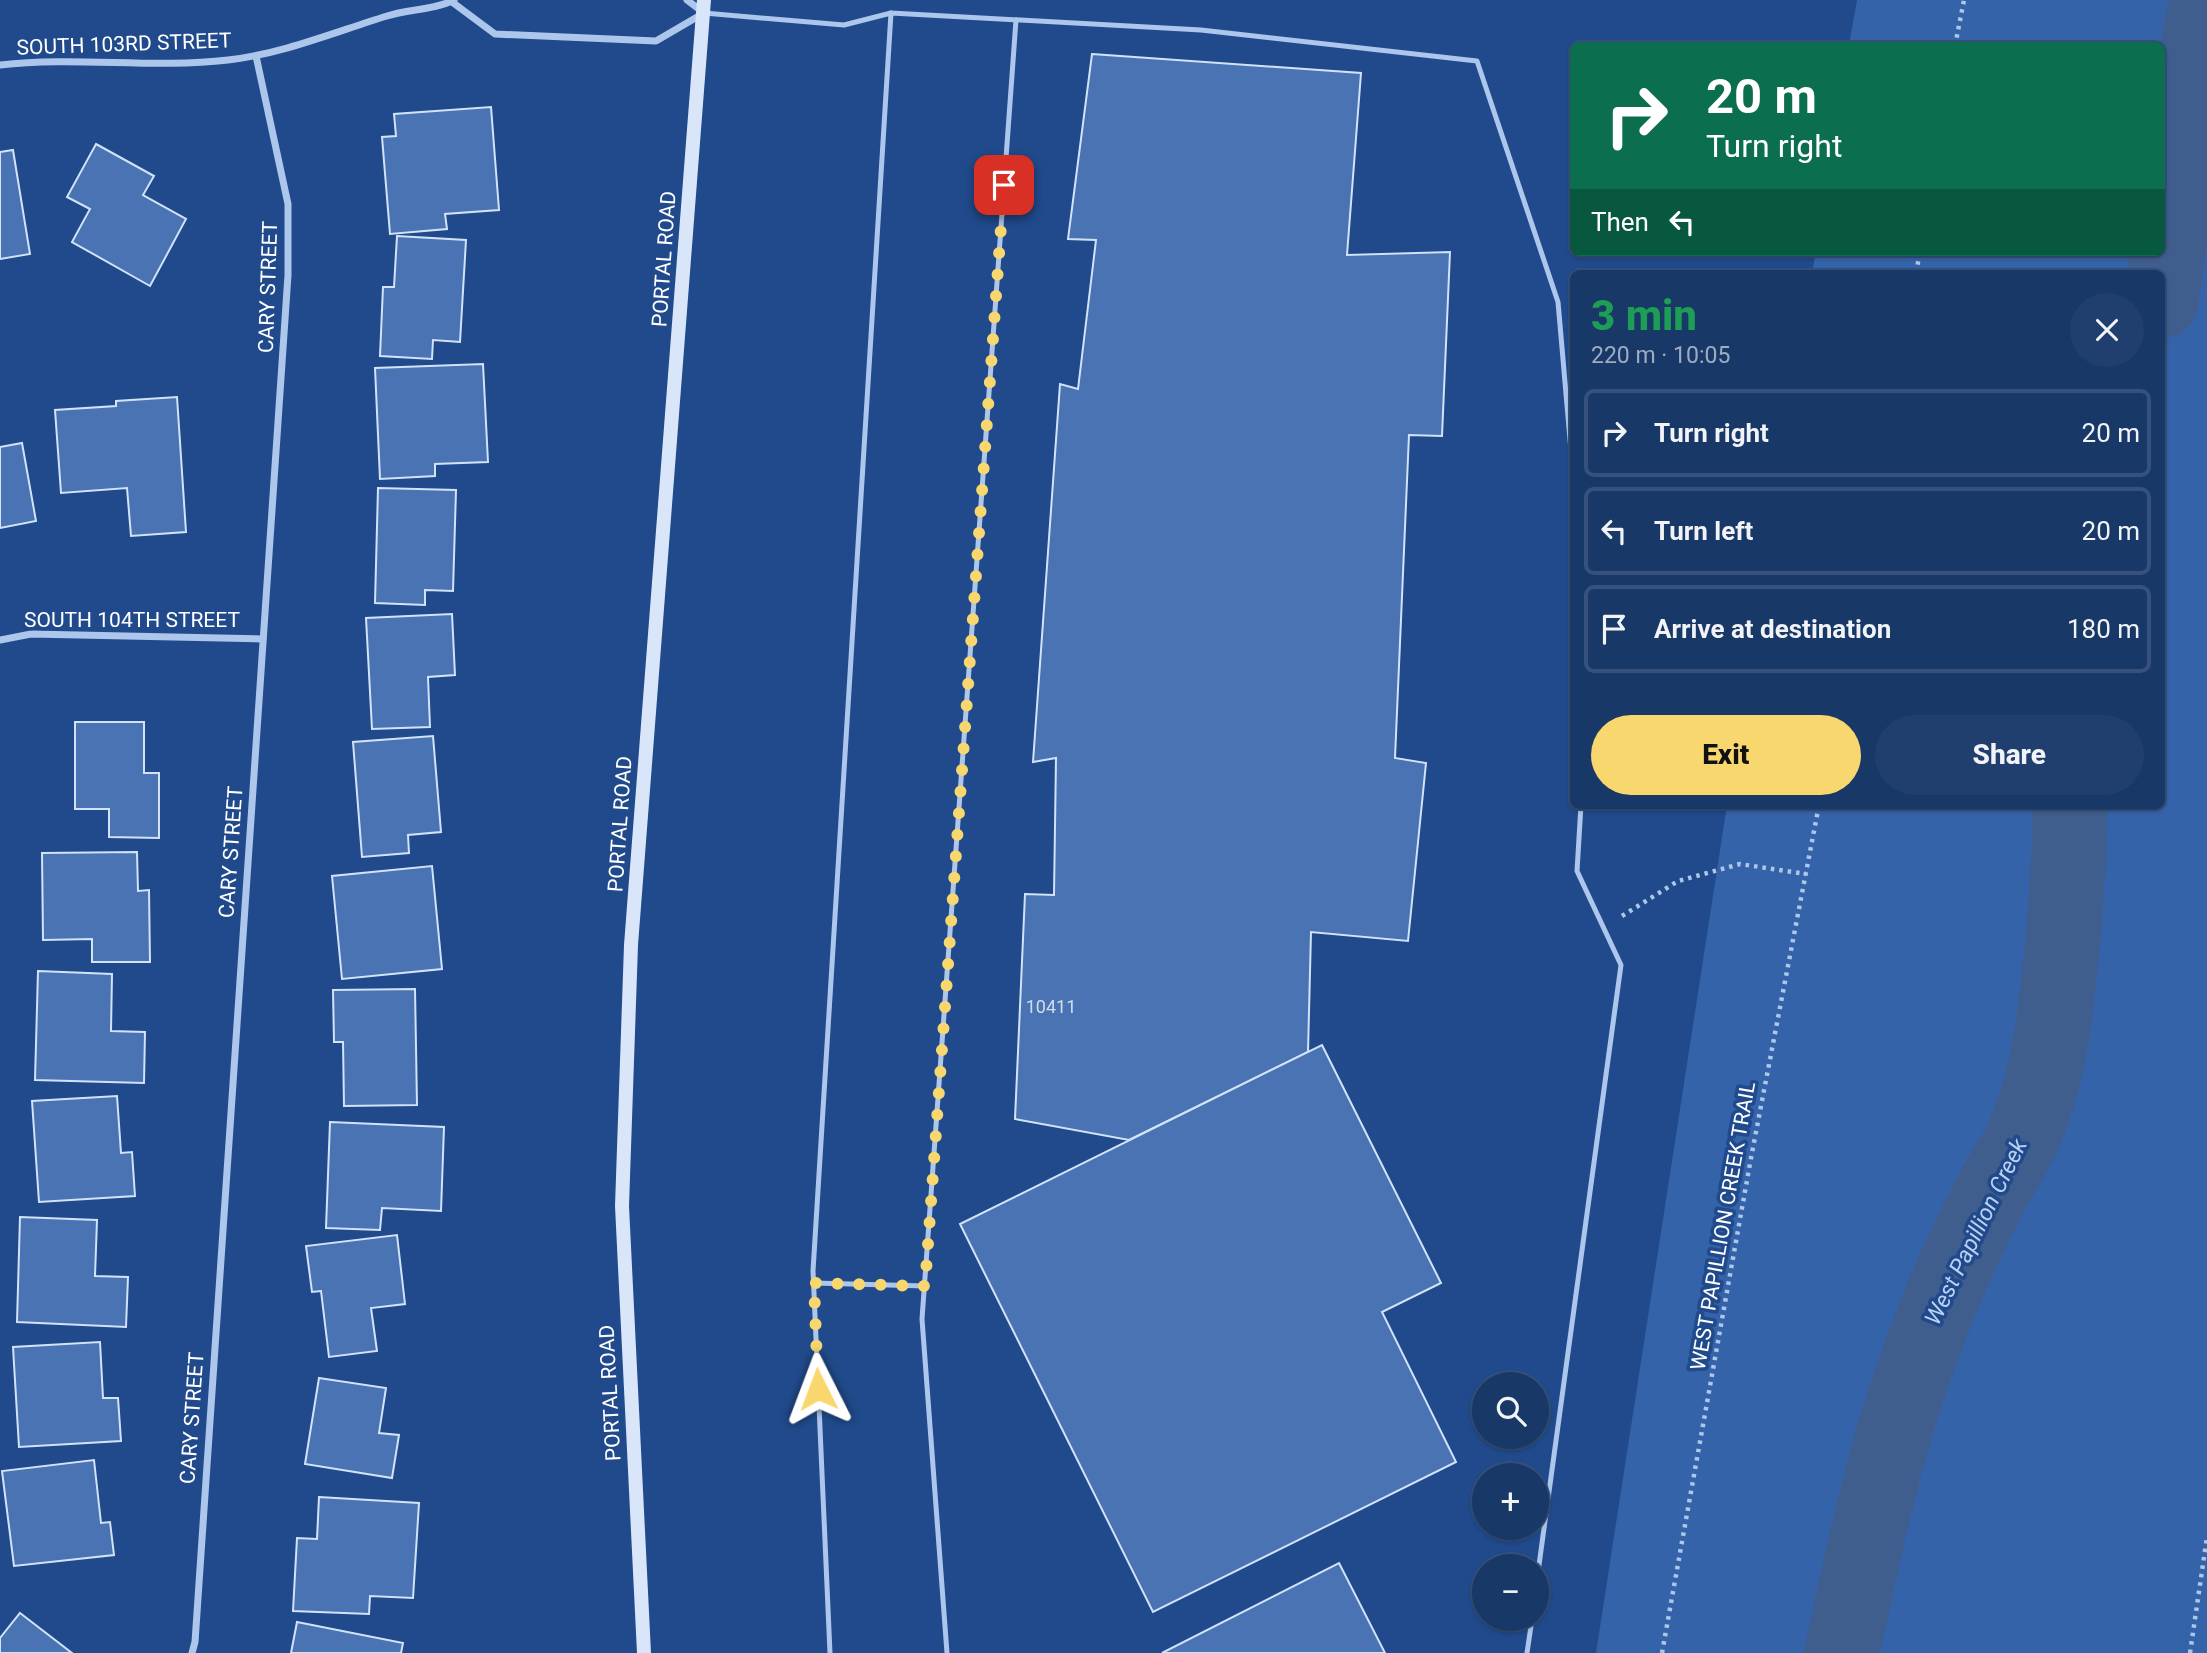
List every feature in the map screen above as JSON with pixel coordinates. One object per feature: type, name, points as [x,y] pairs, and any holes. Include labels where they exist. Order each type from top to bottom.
[{"type":"main road","name":"PORTAL ROAD","points":[[644,1653],[622,1206],[631,945],[704,6]]},
{"type":"street","points":[[687,0],[704,6]]},
{"type":"street","name":"SOUTH 103RD STREET","points":[[0,65],[36,61],[181,64],[256,56],[393,14],[453,1],[495,34],[656,41],[704,6]]},
{"type":"street","name":"CARY STREET","points":[[192,1653],[196,1628],[288,275],[288,204],[256,56]]},
{"type":"street","name":"SOUTH 104TH STREET","points":[[0,640],[31,634],[263,639]]},
{"type":"lane","points":[[704,6],[844,25],[891,13],[1201,30],[1477,61],[1558,302],[1570,440]]},
{"type":"lane","points":[[830,1653],[814,1283],[891,13]]},
{"type":"lane","points":[[947,1653],[922,1319],[1016,20]]},
{"type":"lane","points":[[1541,1554],[1621,965],[1577,872],[1581,809]]},
{"type":"lane","points":[[814,1283],[925,1286]]},
{"type":"lane","points":[[1527,1653],[1530,1631]]},
{"type":"path","points":[[1956,42],[1964,0]]},
{"type":"path","name":"WEST PAPILLION CREEK TRAIL","points":[[1662,1653],[1751,1158],[1818,809]]},
{"type":"path","points":[[1604,928],[1678,881],[1740,864],[1806,874]]},
{"type":"path","points":[[2190,1653],[2207,1537]]},
{"type":"shaded area","points":[[1857,0],[2207,0],[2207,1653],[1596,1653],[1726,809],[2165,809],[2165,270],[1813,270],[1815,256],[2165,256],[2165,42],[1850,42]]},
{"type":"building","points":[[1092,54],[1361,73],[1347,255],[1450,252],[1442,436],[1409,435],[1395,758],[1426,763],[1408,941],[1311,932],[1308,1052],[1129,1140],[1015,1119],[1025,894],[1054,895],[1056,758],[1033,762],[1060,384],[1078,389],[1096,240],[1068,239]]},
{"type":"building","points":[[491,107],[499,210],[445,214],[447,229],[390,234],[382,137],[396,136],[394,114]]},
{"type":"building","points":[[96,144],[154,176],[143,195],[186,219],[150,286],[72,242],[90,209],[67,197]]},
{"type":"building","points":[[13,150],[30,254],[0,259],[0,152]]},
{"type":"building","points":[[397,236],[466,240],[460,342],[433,340],[432,359],[380,356],[383,287],[394,287]]},
{"type":"building","points":[[483,364],[488,462],[435,464],[435,476],[380,479],[375,368]]},
{"type":"building","points":[[177,397],[186,532],[131,536],[127,488],[61,493],[55,410],[116,406],[116,401]]},
{"type":"building","points":[[22,443],[36,521],[0,528],[0,447]]},
{"type":"building","points":[[378,488],[456,490],[453,591],[425,590],[425,605],[375,603]]},
{"type":"building","points":[[452,614],[455,675],[428,677],[430,727],[372,729],[366,618]]},
{"type":"building","points":[[75,722],[144,722],[144,773],[159,773],[159,838],[109,837],[109,809],[75,809]]},
{"type":"building","points":[[433,736],[441,832],[408,835],[409,853],[362,857],[353,742]]},
{"type":"building","points":[[137,852],[138,891],[149,890],[150,962],[92,962],[92,939],[43,940],[42,853]]},
{"type":"building","points":[[432,866],[442,969],[342,979],[332,876]]},
{"type":"building","points":[[38,971],[112,974],[111,1031],[145,1032],[144,1083],[35,1080]]},
{"type":"building","points":[[415,989],[417,1105],[344,1106],[343,1042],[334,1042],[333,990]]},
{"type":"building","points":[[1322,1045],[1441,1283],[1382,1312],[1456,1462],[1153,1612],[960,1224]]},
{"type":"building","points":[[117,1096],[121,1153],[132,1152],[135,1196],[39,1202],[32,1101]]},
{"type":"building","points":[[330,1122],[444,1127],[441,1211],[382,1208],[380,1230],[326,1228]]},
{"type":"building","points":[[20,1217],[97,1220],[95,1276],[128,1277],[126,1327],[17,1322]]},
{"type":"building","points":[[397,1235],[405,1304],[371,1308],[377,1351],[329,1357],[321,1291],[312,1292],[306,1246]]},
{"type":"building","points":[[100,1342],[103,1398],[118,1398],[121,1441],[19,1447],[13,1347]]},
{"type":"building","points":[[319,1378],[386,1388],[379,1433],[399,1435],[392,1478],[305,1464]]},
{"type":"building","points":[[94,1460],[101,1523],[110,1522],[114,1555],[14,1566],[2,1471]]},
{"type":"building","points":[[319,1497],[419,1503],[413,1598],[370,1596],[369,1614],[293,1611],[297,1538],[317,1539]]},
{"type":"building","points":[[1339,1563],[1385,1653],[1162,1653]]},
{"type":"building","points":[[20,1613],[72,1653],[0,1653],[0,1638]]},
{"type":"building","points":[[297,1622],[403,1643],[401,1653],[291,1653]]},
{"type":"waterway","name":"West Papillion Creek","points":[[2165,272],[2191,85],[2207,0]]},
{"type":"waterway","name":"West Papillion Creek","points":[[1842,1653],[1886,1463],[1921,1352],[1961,1254],[2023,1137],[2039,1094],[2059,981],[2070,809]]},
{"type":"route","points":[[818,1389],[814,1283],[925,1286],[1004,185]]}]
